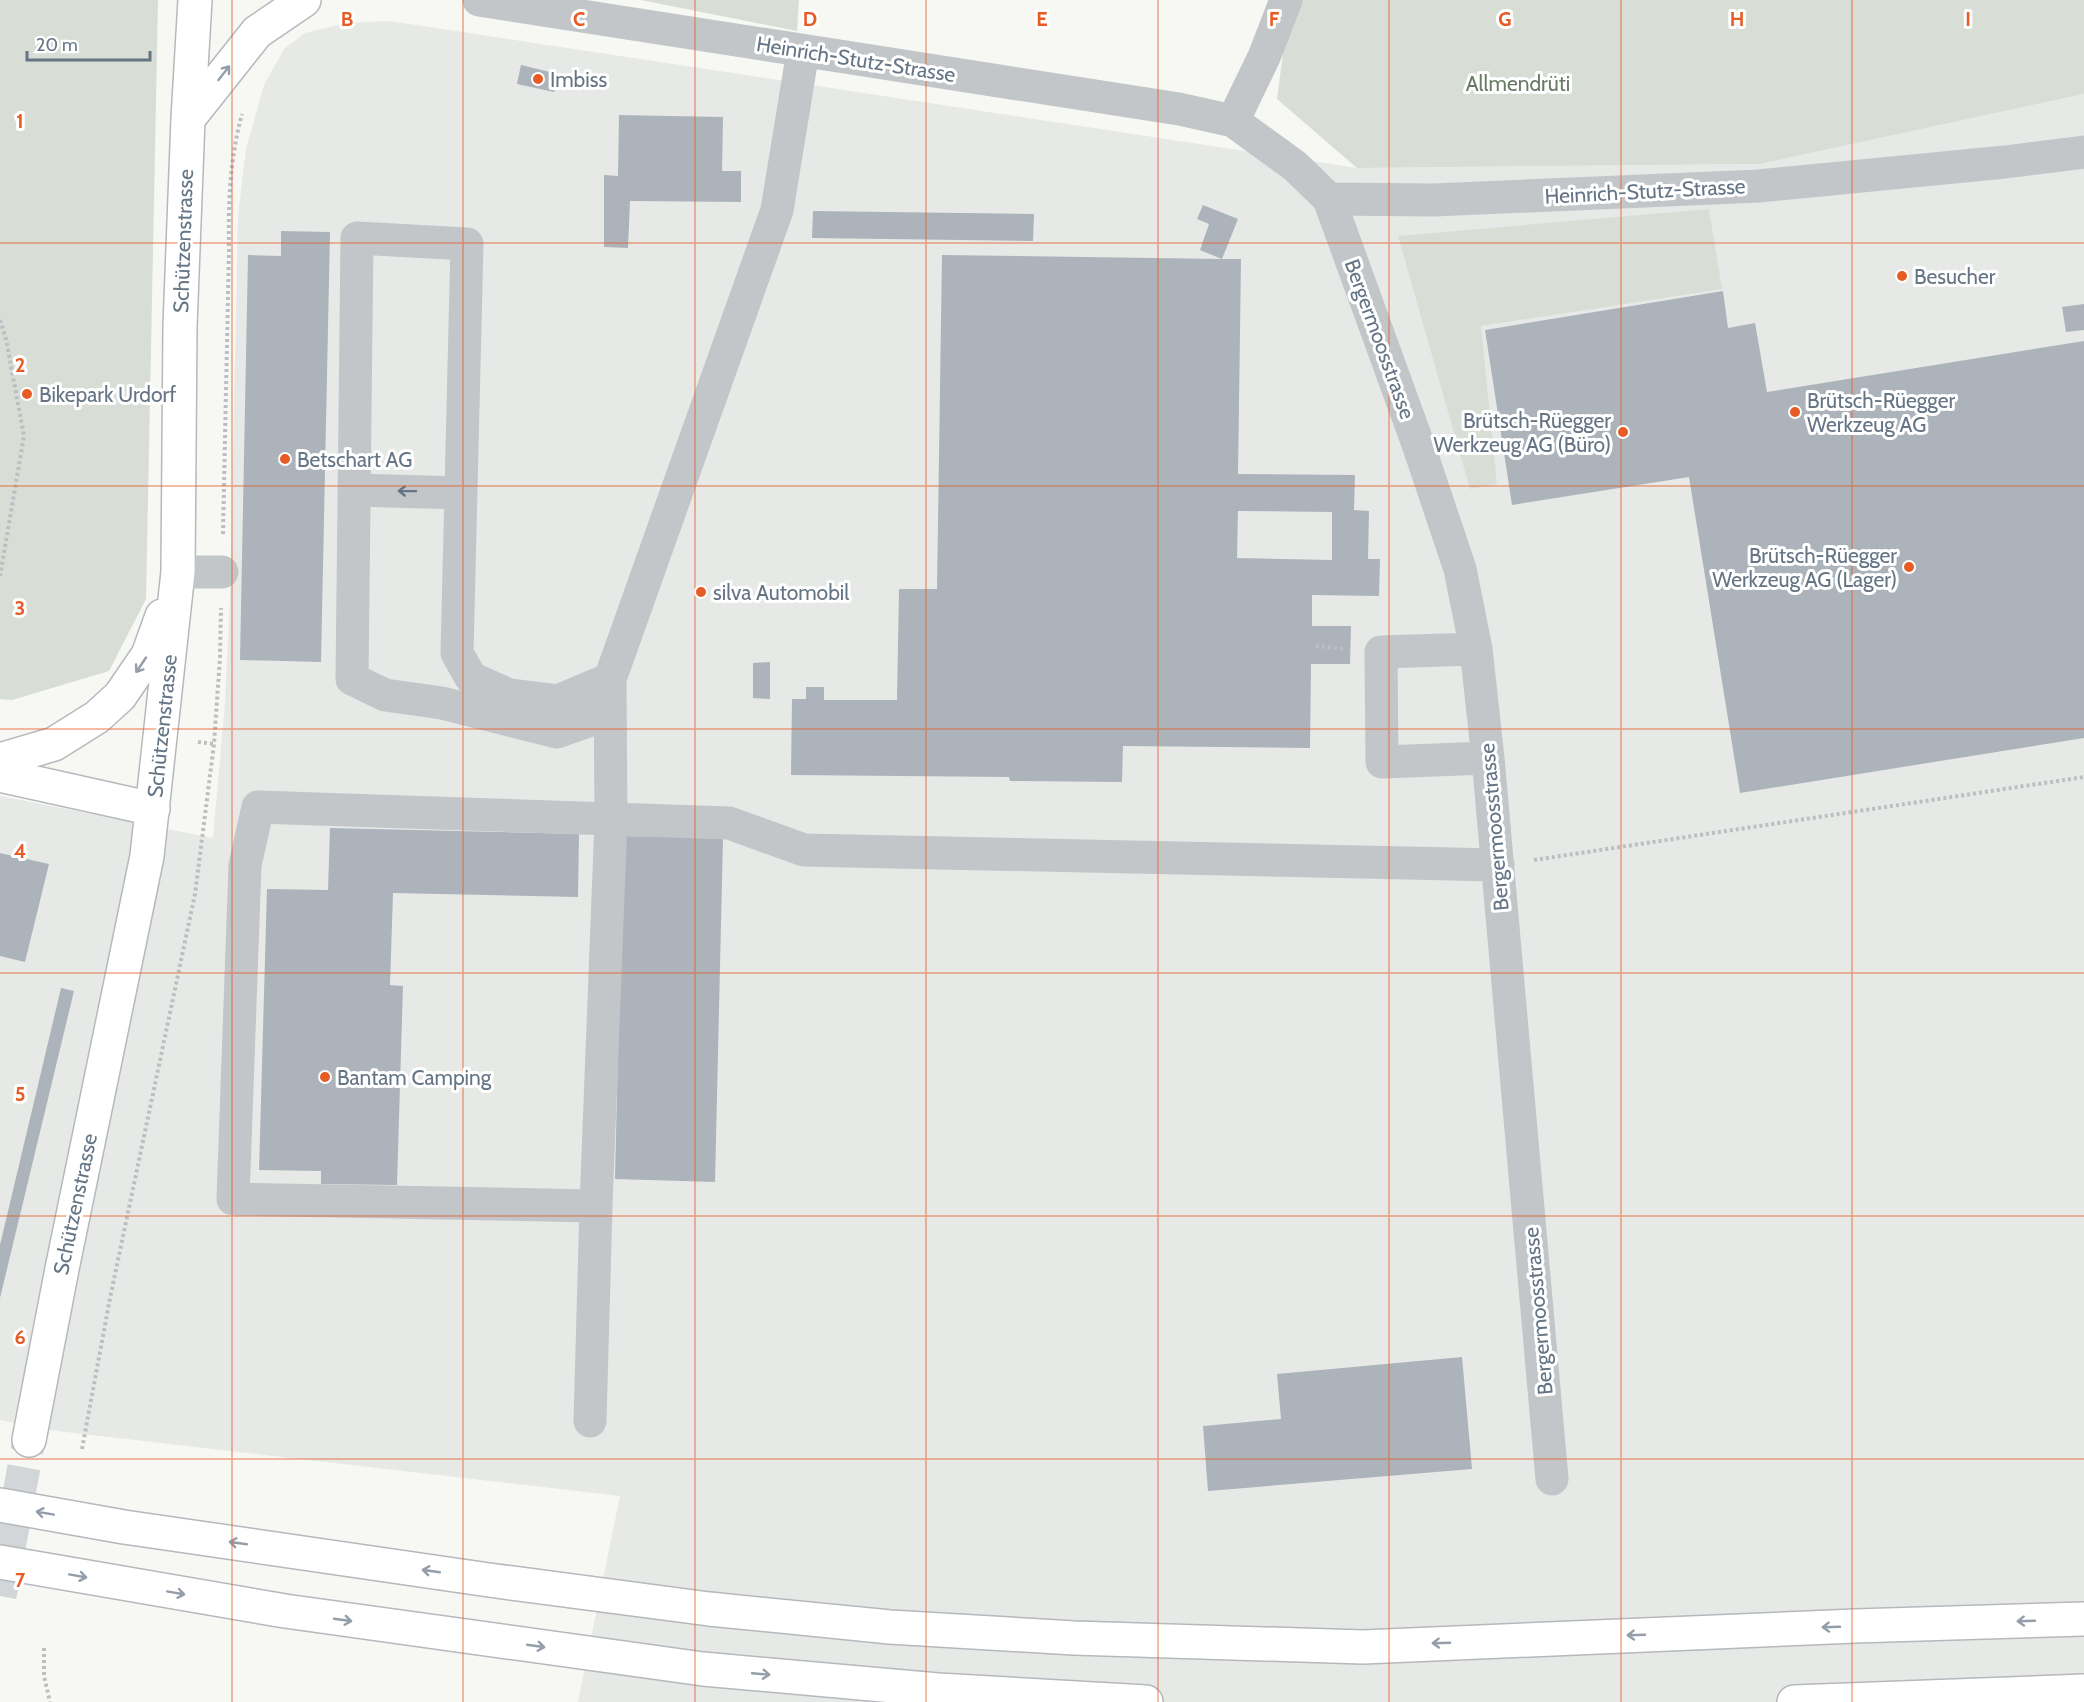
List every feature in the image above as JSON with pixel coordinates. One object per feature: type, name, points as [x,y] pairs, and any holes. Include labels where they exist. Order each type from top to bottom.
[{"type":"main road","name":"Schützenstrasse","points":[[30,1440],[62,1269],[147,856],[153,808],[178,572],[180,326],[195,0]]},
{"type":"main road","points":[[188,119],[256,32],[304,0]]},
{"type":"main road","points":[[0,760],[54,744],[97,717],[120,696],[148,655],[178,572]]},
{"type":"main road","points":[[0,775],[153,808]]},
{"type":"main road","points":[[0,1505],[124,1527],[489,1580],[709,1609],[890,1627],[1063,1637],[1363,1647],[1843,1626],[2084,1619]]},
{"type":"main road","points":[[0,1562],[285,1611],[703,1669],[938,1690],[1146,1702]]},
{"type":"main road","points":[[1794,1702],[2084,1692]]},
{"type":"street","name":"Heinrich-Stutz-Strasse","points":[[479,0],[1096,94],[1179,109],[1233,122],[1295,166],[1329,199],[1434,200],[1759,186],[2084,152]]},
{"type":"street","points":[[1233,122],[1264,57],[1286,0]]},
{"type":"street","points":[[610,679],[558,701],[509,695],[471,678],[457,653],[467,244],[357,238],[352,679],[385,695],[442,703],[558,732],[594,719],[610,679],[777,210],[802,51]]},
{"type":"street","name":"Bergermoosstrasse","points":[[1329,199],[1418,444],[1460,569],[1476,649],[1498,865],[1552,1479]]},
{"type":"street","points":[[354,490],[461,493]]},
{"type":"street","points":[[178,572],[222,572]]},
{"type":"street","points":[[1476,649],[1381,652],[1382,762],[1488,758]]},
{"type":"street","points":[[590,1421],[611,819],[610,679]]},
{"type":"street","points":[[596,1206],[233,1199],[245,866],[258,807],[729,824],[804,850],[1498,865]]},
{"type":"path","points":[[0,320],[6,339],[24,436],[0,576]]},
{"type":"path","points":[[195,742],[214,744]]},
{"type":"path","points":[[1498,865],[2084,777]]},
{"type":"path","points":[[44,1648],[44,1676],[50,1702]]},
{"type":"shaded area","points":[[390,21],[1357,168],[1760,164],[2084,94],[2084,1702],[578,1702],[620,1496],[40,1429],[0,1420],[0,796],[213,838],[225,703],[230,598],[238,216],[246,149],[264,85],[284,49],[305,33],[346,23]]},
{"type":"green space","points":[[0,0],[158,0],[146,599],[109,671],[12,700],[0,699]]},
{"type":"green space","points":[[641,0],[799,0],[797,31]]},
{"type":"green space","name":"Allmendrüti","points":[[1290,0],[2084,0],[2084,94],[1760,164],[1357,168],[1277,99]]},
{"type":"green space","points":[[1709,209],[1722,289],[1481,326],[1497,484],[1470,489],[1398,236]]},
{"type":"building","name":"Imbiss","points":[[521,65],[558,74],[554,92],[517,84]]},
{"type":"building","points":[[619,115],[723,117],[722,171],[741,171],[741,202],[630,201],[628,248],[604,247],[604,175],[618,176]]},
{"type":"building","points":[[1203,205],[1238,219],[1222,259],[1200,250],[1209,224],[1197,219]]},
{"type":"building","points":[[813,211],[1034,214],[1033,241],[812,238]]},
{"type":"building","name":"Betschart AG","points":[[281,231],[330,232],[321,662],[240,660],[248,255],[281,256]]},
{"type":"building","points":[[942,255],[1241,259],[1238,474],[1355,475],[1354,510],[1369,511],[1368,559],[1380,559],[1379,596],[1312,595],[1312,626],[1351,626],[1350,664],[1311,664],[1310,748],[1123,746],[1122,782],[1010,781],[1009,777],[791,775],[792,699],[806,699],[806,687],[824,687],[824,700],[897,700],[899,589],[937,589]],"holes":[[[1238,511],[1332,512],[1332,560],[1237,558]]]},
{"type":"building","name":"Brütsch-Rüegger Werkzeug AG (Lager)","points":[[1723,291],[1728,328],[1755,323],[1767,392],[2084,341],[2084,738],[1740,793],[1689,477],[1512,505],[1485,330]]},
{"type":"building","points":[[2084,304],[2084,330],[2066,332],[2062,307]]},
{"type":"building","points":[[770,662],[770,699],[753,698],[753,663]]},
{"type":"building","name":"Bantam Camping","points":[[330,828],[579,834],[578,897],[393,893],[390,985],[403,986],[397,1185],[321,1184],[321,1171],[259,1170],[267,889],[328,890]]},
{"type":"building","points":[[623,836],[723,838],[715,1182],[615,1179]]},
{"type":"building","points":[[0,853],[49,864],[25,962],[0,956]]},
{"type":"building","points":[[61,988],[74,991],[0,1298],[0,1245]]},
{"type":"building","points":[[1462,1357],[1472,1469],[1208,1491],[1203,1426],[1281,1419],[1277,1374]]},
{"type":"tunnel","points":[[0,1596],[29,1440]]},
{"type":"place","name":"Imbiss","points":[[538,79]]},
{"type":"place","name":"Besucher","points":[[1902,276]]},
{"type":"place","name":"Bikepark Urdorf","points":[[27,394]]},
{"type":"place","name":"Brütsch-Rüegger Werkzeug AG","points":[[1795,412]]},
{"type":"place","name":"Brütsch-Rüegger Werkzeug AG (Büro)","points":[[1623,432]]},
{"type":"place","name":"Betschart AG","points":[[285,459]]},
{"type":"place","name":"Brütsch-Rüegger Werkzeug AG (Lager)","points":[[1909,567]]},
{"type":"place","name":"silva Automobil","points":[[701,592]]},
{"type":"place","name":"Bantam Camping","points":[[325,1077]]}]
